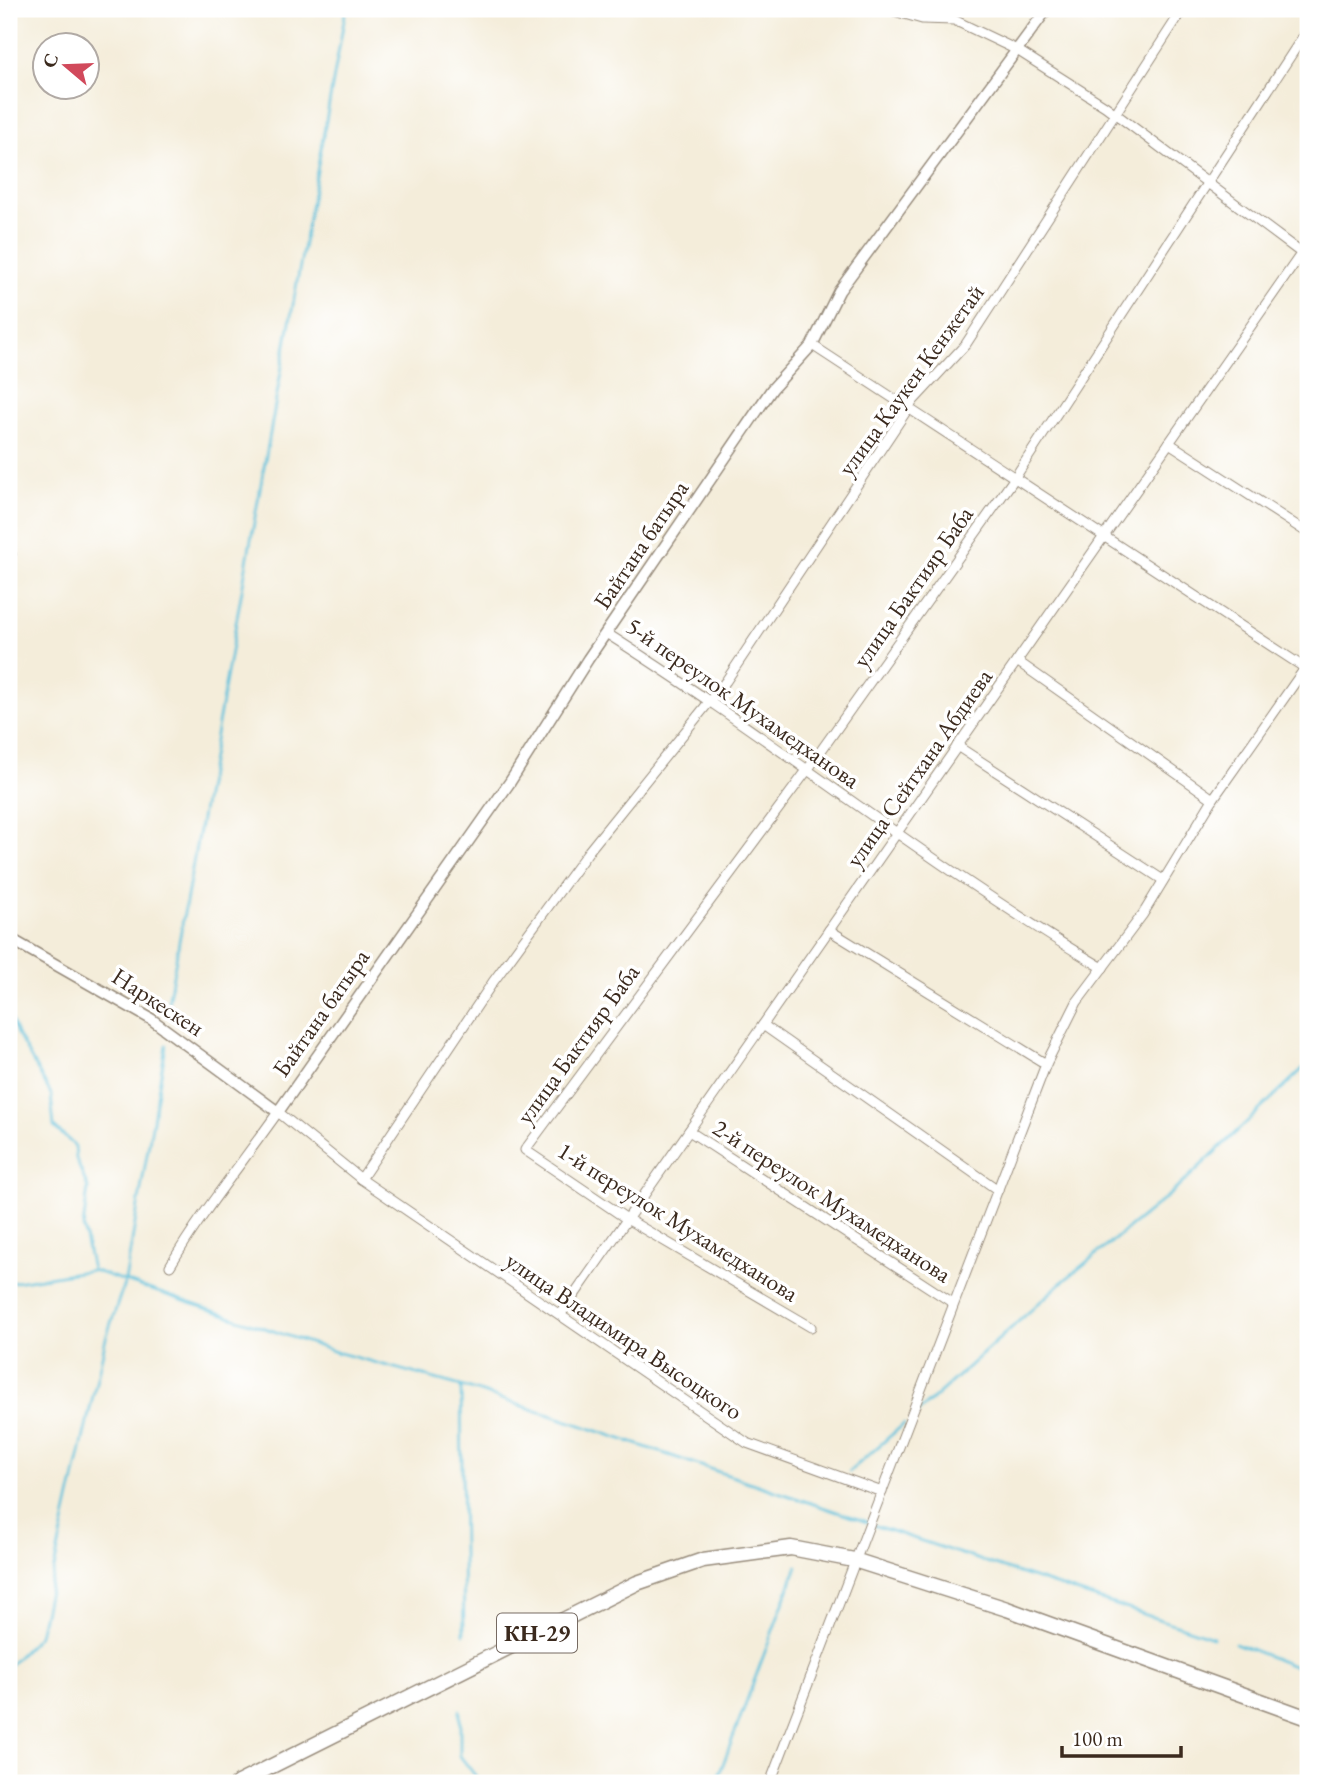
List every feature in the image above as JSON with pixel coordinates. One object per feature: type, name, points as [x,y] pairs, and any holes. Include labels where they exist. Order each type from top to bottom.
[{"type":"main road","name":"КН-29","points":[[237,1783],[637,1583],[703,1560],[791,1548],[854,1560],[1007,1609],[1308,1718]]},
{"type":"street","points":[[887,9],[922,19],[954,20],[1017,50],[1114,112],[1305,256]]},
{"type":"street","name":"Байтана батыра","points":[[278,1112],[510,782],[606,633],[772,389],[812,345],[839,291],[1047,9]]},
{"type":"street","name":"улица Каукен Кенжетай","points":[[710,698],[726,681],[908,410],[966,344],[1183,9]]},
{"type":"street","name":"улица Бактияр Баба","points":[[525,1150],[808,769],[1014,478],[1308,29]]},
{"type":"street","name":"улица Сейтхана Абдиева","points":[[561,1314],[1169,443],[1305,256],[1308,244]]},
{"type":"street","points":[[770,1783],[1046,1064],[1077,1002],[1143,914],[1213,799],[1307,666],[908,410],[812,345]]},
{"type":"street","points":[[1169,443],[1308,533]]},
{"type":"street","name":"5-й переулок Мухамедханова","points":[[606,633],[710,698],[897,833],[1031,925],[1103,968]]},
{"type":"street","points":[[1017,661],[1213,799]]},
{"type":"street","points":[[361,1179],[509,960],[588,852],[710,698]]},
{"type":"street","points":[[957,746],[1163,880]]},
{"type":"street","points":[[829,930],[1046,1064]]},
{"type":"street","name":"Наркескен","points":[[9,938],[151,1019],[278,1112]]},
{"type":"street","points":[[763,1025],[998,1190]]},
{"type":"street","points":[[170,1266],[189,1233],[228,1184],[278,1112]]},
{"type":"street","name":"улица Владимира Высоцкого","points":[[278,1112],[361,1179],[747,1443],[882,1492]]},
{"type":"street","name":"2-й переулок Мухамедханова","points":[[689,1131],[953,1303]]},
{"type":"street","name":"1-й переулок Мухамедханова","points":[[525,1150],[627,1219],[811,1326]]},
{"type":"waterway","points":[[168,1003],[346,9]]},
{"type":"waterway","points":[[9,1014],[17,1034],[51,1094],[54,1127],[75,1146],[76,1159],[88,1188],[83,1228],[92,1270]]},
{"type":"waterway","points":[[9,1666],[39,1635],[106,1338],[125,1281],[166,1045]]},
{"type":"waterway","points":[[915,1415],[1061,1283],[1174,1191],[1308,1064]]},
{"type":"waterway","points":[[9,1283],[92,1270],[336,1352],[461,1386],[867,1522]]},
{"type":"waterway","points":[[461,1386],[464,1634]]},
{"type":"waterway","points":[[849,1472],[904,1424]]},
{"type":"waterway","points":[[873,1525],[1213,1637]]},
{"type":"waterway","points":[[716,1783],[797,1566]]},
{"type":"waterway","points":[[1235,1643],[1308,1672]]},
{"type":"waterway","points":[[460,1710],[460,1756],[481,1783]]}]
